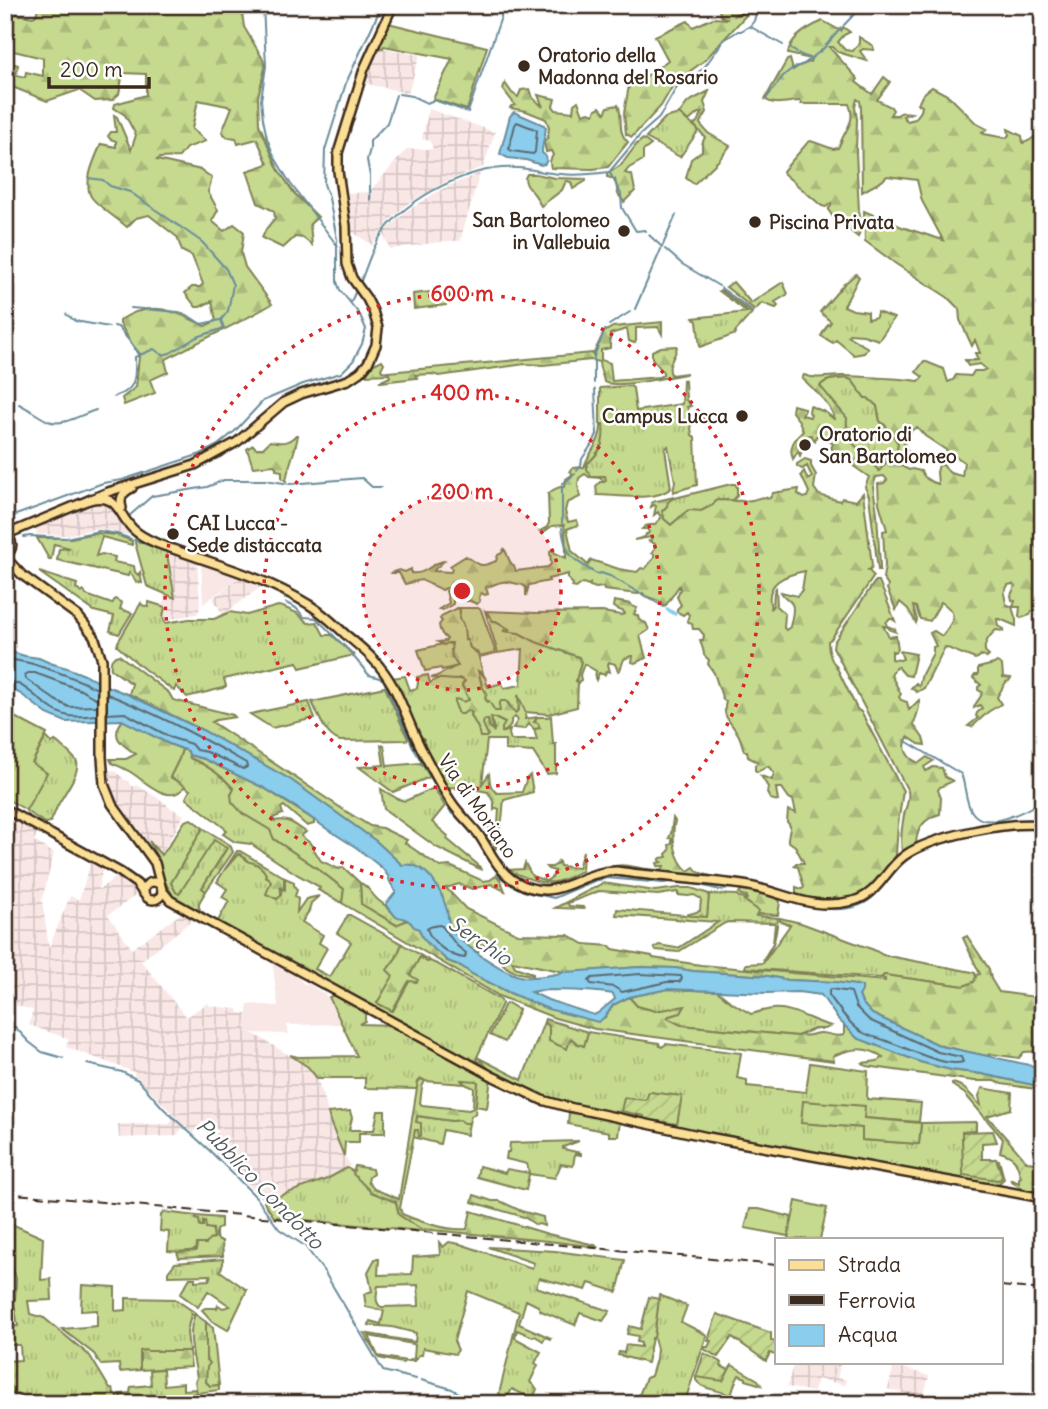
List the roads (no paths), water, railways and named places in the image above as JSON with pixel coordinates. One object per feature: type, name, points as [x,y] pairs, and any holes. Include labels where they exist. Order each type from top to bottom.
[{"type":"main road","points":[[5,535],[113,491],[204,461],[243,438],[271,411],[289,399],[344,382],[360,372],[373,353],[378,333],[374,314],[349,271],[338,153],[364,68],[393,5]]},
{"type":"main road","points":[[89,500],[100,497],[119,504],[125,491],[147,480]]},
{"type":"main road","name":"Via di Moriano","points":[[113,491],[113,499],[119,504],[133,529],[151,541],[236,570],[299,599],[317,610],[365,651],[378,664],[392,686],[423,753],[452,803],[475,829],[503,871],[517,882],[551,891],[597,873],[616,871],[744,885],[809,903],[842,903],[870,894],[902,857],[930,843],[952,836],[1012,825],[1043,825]]},
{"type":"main road","points":[[8,551],[15,534],[21,529]]},
{"type":"main road","points":[[5,535],[10,538],[8,551],[14,566],[22,575],[78,616],[94,636],[101,654],[102,667],[104,784],[112,804],[153,860],[161,888],[161,895],[157,899]]},
{"type":"main road","points":[[5,809],[140,883],[155,882],[174,902]]},
{"type":"main road","points":[[143,893],[155,874],[153,860]]},
{"type":"main road","points":[[122,874],[137,884],[149,900],[164,899],[174,902],[494,1077],[542,1100],[708,1137],[1043,1198]]},
{"type":"water","points":[[514,112],[546,128],[542,149],[547,158],[545,164],[508,158],[500,154],[510,116]]},
{"type":"water","points":[[5,650],[39,658],[87,676],[204,731],[291,780],[376,841],[402,865],[411,865],[426,872],[441,894],[454,933],[483,957],[516,975],[534,977],[562,973],[563,970],[675,968],[862,986],[859,996],[872,1014],[941,1046],[1043,1068],[1043,1087],[920,1062],[857,1038],[838,1019],[821,995],[668,989],[629,997],[613,1005],[598,1022],[548,1009],[448,961],[429,945],[419,929],[406,919],[396,917],[386,904],[396,892],[382,868],[357,848],[264,788],[204,759],[189,755],[188,751],[122,720],[66,722],[47,714],[21,694],[5,686]],"holes":[[[543,990],[613,994],[615,999],[594,1015],[531,992]]]},
{"type":"waterway","points":[[263,5],[266,66],[261,100],[267,138],[290,183],[336,244]]},
{"type":"waterway","points":[[5,519],[103,483],[122,480],[201,454],[235,431],[263,401],[303,384],[341,373],[353,361],[366,329],[360,315],[340,290],[337,282],[337,239],[324,184],[325,150],[346,83],[382,5]]},
{"type":"waterway","points":[[399,94],[427,103],[434,100],[468,112],[502,14],[510,5]]},
{"type":"waterway","points":[[610,171],[641,134],[659,118],[678,85],[703,69],[724,40],[750,26],[758,5]]},
{"type":"waterway","points":[[844,25],[862,6]]},
{"type":"waterway","points":[[751,27],[783,45]]},
{"type":"waterway","points":[[766,99],[784,75],[823,49],[841,28]]},
{"type":"waterway","points":[[790,48],[810,58]]},
{"type":"waterway","points":[[370,200],[367,160],[370,141],[387,123],[396,95]]},
{"type":"waterway","points":[[360,283],[375,246],[393,220],[424,196],[462,177],[500,168],[573,175],[609,172]]},
{"type":"waterway","points":[[610,173],[621,194],[622,208],[636,231],[646,231]]},
{"type":"waterway","points":[[88,178],[103,180],[110,186],[130,192],[202,242],[226,269],[233,285],[228,311],[221,320],[224,328],[197,337],[170,353],[162,355],[154,349],[135,357],[132,385],[114,397]]},
{"type":"waterway","points":[[635,309],[676,215]]},
{"type":"waterway","points":[[649,235],[661,246]]},
{"type":"waterway","points":[[665,249],[682,264],[719,286]]},
{"type":"waterway","points":[[351,302],[357,288]]},
{"type":"waterway","points":[[721,288],[753,311]]},
{"type":"waterway","points":[[131,308],[179,312],[201,324],[220,320]]},
{"type":"waterway","points":[[609,325],[630,312]]},
{"type":"waterway","points":[[66,314],[75,321],[109,327]]},
{"type":"waterway","points":[[114,326],[118,327],[140,354]]},
{"type":"waterway","points":[[594,383],[594,356],[605,330]]},
{"type":"waterway","points":[[5,365],[12,383]]},
{"type":"waterway","points":[[577,471],[597,434],[595,389]]},
{"type":"waterway","points":[[19,404],[54,422],[66,421],[96,410]]},
{"type":"waterway","points":[[562,523],[562,484],[575,474]]},
{"type":"waterway","points":[[128,517],[152,496],[207,487],[224,480],[265,480],[290,484],[362,478],[372,487],[382,487]]},
{"type":"waterway","points":[[562,528],[565,545],[575,560],[595,573],[610,576],[664,607]]},
{"type":"waterway","points":[[24,537],[66,538],[99,531],[131,539]]},
{"type":"waterway","points":[[134,540],[165,551]]},
{"type":"waterway","points":[[267,587],[284,595],[285,599]]},
{"type":"waterway","points":[[286,603],[296,608],[304,617],[316,618],[369,675],[383,679],[414,749],[452,814]]},
{"type":"waterway","points":[[667,609],[675,614]]},
{"type":"waterway","points":[[904,740],[961,774],[970,808],[978,818],[1007,818],[1043,800]]},
{"type":"waterway","points":[[773,896],[826,909],[854,907],[876,894],[908,858],[926,849],[950,841],[1014,828]]},
{"type":"waterway","points":[[1030,828],[1043,829]]},
{"type":"waterway","points":[[497,874],[524,891],[554,898],[607,878],[663,883],[676,881]]},
{"type":"waterway","points":[[692,883],[720,890],[737,887]]},
{"type":"waterway","name":"Pubblico Condotto","points":[[5,1026],[15,1027],[42,1052],[63,1058]]},
{"type":"waterway","name":"Pubblico Condotto","points":[[87,1064],[122,1072],[138,1080],[164,1109],[256,1197],[279,1229],[305,1246],[325,1273],[383,1371],[416,1379]]},
{"type":"waterway","name":"Pubblico Condotto","points":[[421,1380],[452,1389],[478,1404]]},
{"type":"railway","points":[[5,1193],[775,1265]]},
{"type":"railway","points":[[1002,1286],[1043,1290]]},
{"type":"place","name":"Oratorio della Madonna del Rosario","points":[[524,66]]},
{"type":"place","name":"Piscina Privata","points":[[755,222]]},
{"type":"place","name":"San Bartolomeo in Vallebuia","points":[[624,231]]},
{"type":"place","name":"Campus Lucca","points":[[742,416]]},
{"type":"place","name":"Oratorio di San Bartolomeo","points":[[805,445]]},
{"type":"place","name":"CAI Lucca - Sede distaccata","points":[[173,534]]},
{"type":"water label","name":"Serchio","points":[[480,941]]}]
